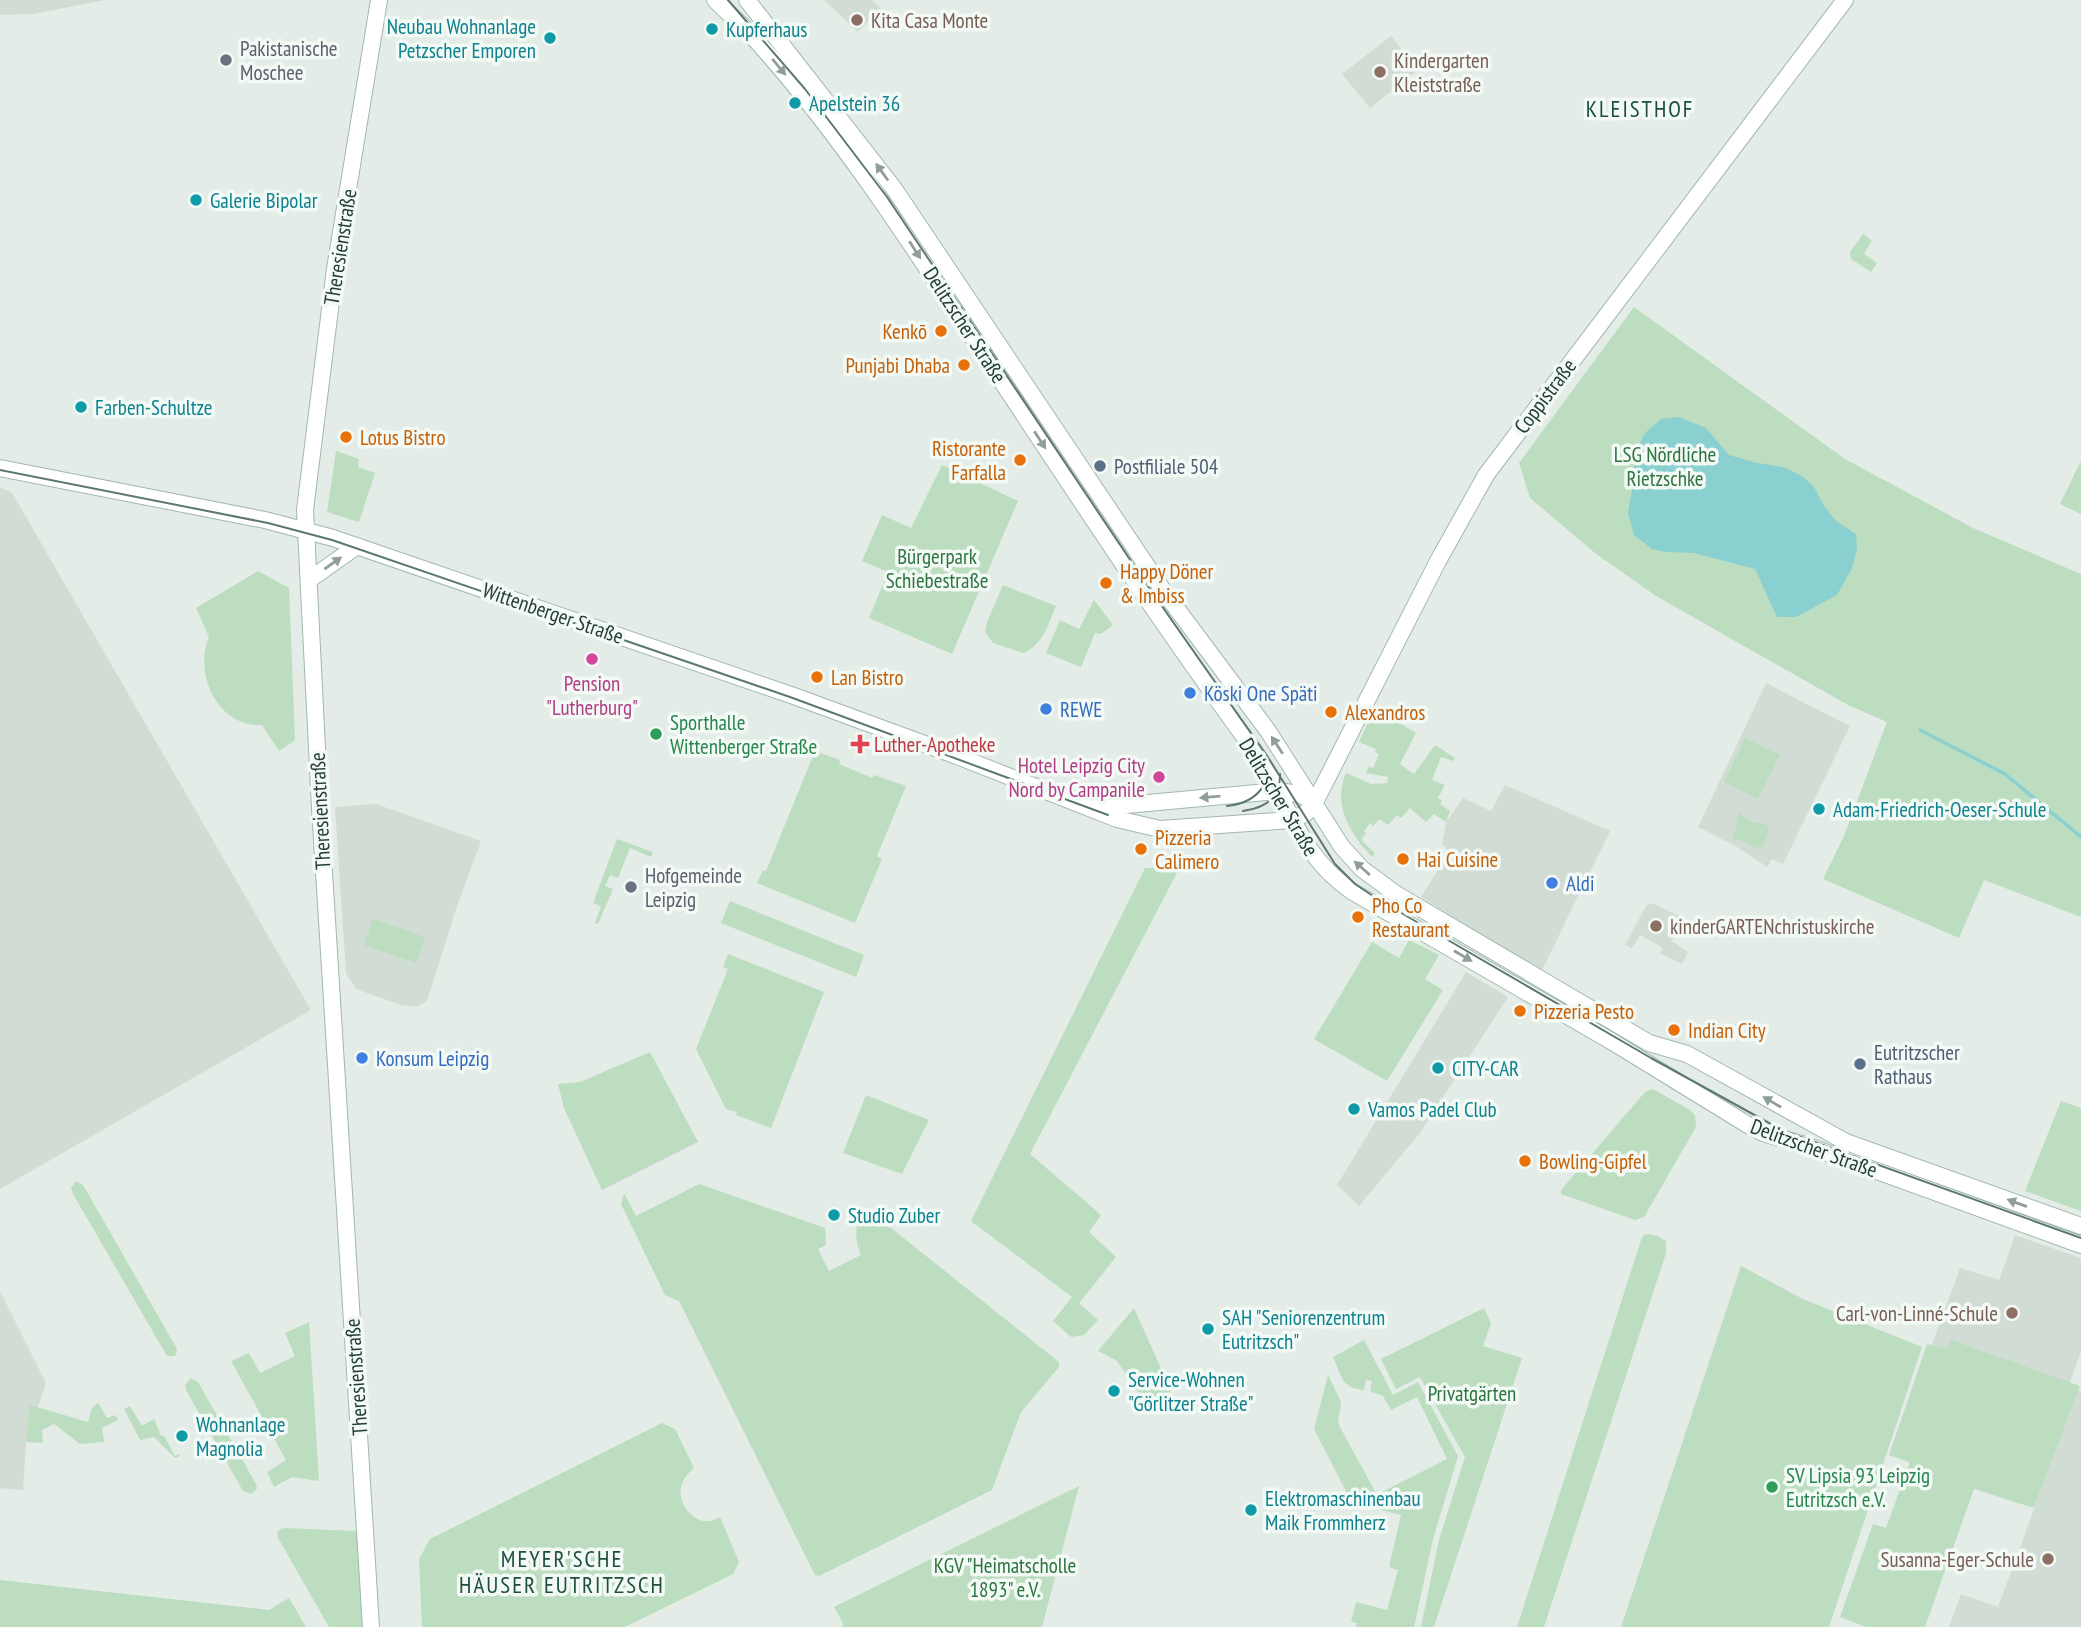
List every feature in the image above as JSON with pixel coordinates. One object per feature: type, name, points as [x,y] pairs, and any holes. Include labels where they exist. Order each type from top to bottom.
[{"type":"main road","name":"Theresienstraße","points":[[371,1627],[320,808],[305,510],[334,276],[379,0]]},
{"type":"main road","name":"Delitzscher Straße","points":[[715,0],[760,45],[800,92],[883,200],[1108,545],[1168,633],[1250,744],[1305,844],[1324,869],[1353,892],[1611,1041],[1763,1133],[1808,1146],[2081,1245]]},
{"type":"main road","name":"Delitzscher Straße","points":[[747,0],[895,190],[1165,593],[1268,732],[1345,851],[1379,883],[1648,1043],[1687,1054],[1846,1142],[2081,1226]]},
{"type":"main road","name":"Coppistraße","points":[[1292,820],[1306,813],[1315,802],[1438,561],[1486,475],[1845,0]]},
{"type":"main road","name":"Wittenberger Straße","points":[[0,468],[306,530],[357,546],[794,696],[1117,819],[1160,829],[1292,820]]},
{"type":"main road","points":[[309,580],[357,546]]},
{"type":"main road","name":"Wittenberger Straße","points":[[1091,808],[1278,791],[1299,794],[1315,802]]},
{"type":"shaded area","points":[[0,0],[105,0],[33,14],[0,15]]},
{"type":"shaded area","name":"Kita Casa Monte","points":[[824,0],[872,0],[880,8],[858,32]]},
{"type":"shaded area","name":"Kindergarten Kleiststraße","points":[[1391,36],[1418,70],[1370,108],[1342,74]]},
{"type":"shaded area","points":[[0,487],[12,493],[311,1010],[0,1189]]},
{"type":"shaded area","points":[[1766,683],[1850,726],[1783,864],[1772,859],[1767,867],[1739,848],[1698,827]]},
{"type":"shaded area","points":[[1505,785],[1610,831],[1541,972],[1421,897],[1447,849],[1442,844],[1446,822],[1463,798],[1491,811]]},
{"type":"shaded area","points":[[376,804],[481,841],[427,1001],[416,1007],[401,1005],[356,989],[346,973],[335,807]]},
{"type":"shaded area","name":"kinderGARTENchristuskirche","points":[[1652,903],[1681,917],[1672,941],[1688,952],[1682,964],[1660,953],[1663,948],[1640,935],[1632,948],[1625,945],[1646,906]]},
{"type":"shaded area","points":[[1466,972],[1508,997],[1420,1133],[1359,1206],[1337,1185]]},
{"type":"shaded area","name":"Carl-von-Linné-Schule","points":[[2015,1235],[2081,1258],[2081,1352],[2066,1392],[1932,1345],[1960,1268],[1999,1280]]},
{"type":"shaded area","points":[[0,1291],[46,1383],[26,1442],[23,1490],[0,1488]]},
{"type":"shaded area","name":"Susanna-Eger-Schule","points":[[2078,1390],[2081,1391],[2081,1627],[1949,1627],[1961,1594],[1998,1607]]},
{"type":"green space","points":[[1863,234],[1872,241],[1864,254],[1877,263],[1871,272],[1851,259],[1850,252]]},
{"type":"green space","name":"LSG Nördliche Rietzschke","points":[[1634,307],[1845,459],[1973,528],[2081,574],[2081,917],[1984,880],[1959,938],[1823,879],[1844,836],[1887,722],[1848,705],[1656,596],[1595,553],[1530,498],[1519,463]]},
{"type":"green space","points":[[336,451],[359,459],[358,467],[375,473],[359,522],[327,512]]},
{"type":"green space","points":[[2081,461],[2081,514],[2060,504]]},
{"type":"green space","name":"Bürgerpark Schiebestraße","points":[[942,465],[1018,501],[952,654],[869,618],[888,572],[862,561],[882,515],[911,528]]},
{"type":"green space","points":[[258,571],[289,588],[295,740],[279,751],[262,725],[246,724],[233,718],[213,696],[204,666],[209,637],[196,608]]},
{"type":"green space","points":[[1003,585],[1056,606],[1040,640],[1023,653],[993,643],[985,632]]},
{"type":"green space","points":[[1094,600],[1113,625],[1101,634],[1095,633],[1081,667],[1046,653],[1060,620],[1079,629]]},
{"type":"green space","points":[[1379,711],[1416,733],[1400,764],[1414,774],[1435,745],[1455,758],[1453,761],[1441,757],[1432,780],[1445,785],[1438,798],[1442,801],[1440,804],[1450,811],[1446,822],[1434,814],[1426,822],[1410,808],[1401,818],[1397,815],[1388,825],[1379,819],[1373,826],[1370,823],[1362,838],[1375,853],[1372,857],[1350,828],[1341,796],[1346,773],[1371,784],[1387,783],[1388,777],[1366,773],[1369,766],[1373,768],[1379,754],[1375,752],[1376,749],[1359,742],[1371,716]]},
{"type":"green space","points":[[1745,738],[1780,755],[1758,799],[1724,782]]},
{"type":"green space","points":[[815,751],[840,760],[839,764],[872,778],[874,775],[906,786],[877,856],[882,859],[855,923],[757,883],[763,870],[766,871]]},
{"type":"green space","points":[[1739,813],[1748,820],[1768,827],[1763,846],[1756,848],[1742,840],[1733,839]]},
{"type":"green space","points":[[617,839],[653,852],[651,857],[630,848],[618,878],[610,875],[605,886],[613,889],[598,924],[595,923],[601,906],[593,903]]},
{"type":"green space","points":[[1180,867],[1030,1154],[1101,1215],[1089,1232],[1116,1257],[1079,1303],[1098,1320],[1084,1335],[1071,1337],[1053,1321],[1072,1297],[971,1221],[1145,868]]},
{"type":"green space","points":[[730,901],[864,955],[856,977],[721,923]]},
{"type":"green space","points":[[373,919],[425,937],[416,963],[364,945]]},
{"type":"green space","points":[[1409,940],[1439,955],[1425,979],[1443,990],[1387,1081],[1314,1039],[1372,942],[1399,958]]},
{"type":"green space","points":[[728,954],[824,992],[771,1128],[726,1109],[696,1049],[728,969],[723,967]]},
{"type":"green space","points":[[650,1052],[698,1142],[602,1190],[564,1108],[558,1084],[580,1082]]},
{"type":"green space","points":[[1653,1089],[1690,1110],[1695,1115],[1696,1127],[1644,1217],[1635,1220],[1561,1194],[1561,1190],[1645,1092]]},
{"type":"green space","points":[[866,1095],[929,1120],[902,1174],[843,1153]]},
{"type":"green space","points":[[2061,1101],[2081,1108],[2081,1211],[2025,1191]]},
{"type":"green space","points":[[76,1181],[83,1185],[177,1349],[175,1356],[167,1356],[73,1194],[71,1188]]},
{"type":"green space","points":[[699,1184],[825,1228],[826,1245],[818,1249],[829,1271],[861,1255],[856,1236],[859,1217],[891,1228],[1059,1362],[1059,1367],[1021,1412],[992,1490],[819,1576],[815,1575],[679,1301],[665,1295],[621,1204],[624,1193],[636,1216]]},
{"type":"green space","points":[[1649,1234],[1666,1241],[1666,1253],[1544,1627],[1517,1627],[1641,1240],[1644,1235]]},
{"type":"green space","name":"SV Lipsia 93 Leipzig Eutritzsch e.V.","points":[[1741,1266],[1803,1299],[1922,1347],[1829,1627],[1621,1627]]},
{"type":"green space","points":[[1134,1308],[1171,1391],[1147,1405],[1117,1361],[1098,1351]]},
{"type":"green space","name":"Privatgärten","points":[[1484,1308],[1491,1323],[1483,1346],[1522,1358],[1434,1627],[1421,1627],[1439,1540],[1465,1457],[1420,1377],[1396,1389],[1381,1359]]},
{"type":"green space","points":[[309,1322],[319,1481],[292,1477],[274,1487],[267,1472],[286,1460],[231,1361],[249,1353],[260,1373],[295,1356],[285,1333]]},
{"type":"green space","points":[[1364,1340],[1393,1395],[1418,1382],[1458,1456],[1433,1539],[1414,1627],[1356,1627],[1357,1623],[1351,1622],[1356,1602],[1387,1610],[1398,1570],[1389,1567],[1401,1515],[1377,1509],[1382,1492],[1447,1459],[1417,1397],[1391,1410],[1383,1396],[1370,1391],[1372,1381],[1366,1380],[1364,1390],[1351,1387],[1343,1380],[1333,1357]]},
{"type":"green space","points":[[1951,1340],[2080,1386],[2034,1508],[1974,1489],[1925,1627],[1866,1627],[1840,1617],[1873,1524],[1886,1528],[1909,1465],[1909,1462],[1889,1455],[1927,1344],[1947,1349]]},
{"type":"green space","points":[[1328,1375],[1341,1402],[1338,1422],[1376,1493],[1372,1508],[1352,1503],[1314,1429]]},
{"type":"green space","points":[[191,1378],[198,1382],[256,1484],[257,1489],[251,1494],[243,1491],[186,1390],[185,1385]]},
{"type":"green space","points":[[98,1403],[107,1418],[115,1415],[118,1420],[102,1428],[104,1442],[80,1444],[54,1424],[42,1430],[43,1443],[26,1442],[30,1405],[88,1422],[92,1408]]},
{"type":"green space","points":[[130,1406],[142,1426],[154,1419],[161,1436],[164,1436],[175,1456],[180,1456],[175,1458],[154,1437],[140,1440],[124,1409]]},
{"type":"green space","points":[[662,1423],[675,1429],[694,1468],[683,1481],[681,1499],[692,1516],[698,1519],[710,1521],[720,1517],[739,1562],[733,1574],[625,1627],[422,1627],[419,1559],[430,1539]]},
{"type":"green space","name":"KGV \"Heimatscholle 1893\" e.V.","points":[[1079,1486],[1042,1627],[841,1627],[844,1625],[834,1607]]},
{"type":"green space","points":[[285,1528],[355,1531],[359,1542],[363,1627],[329,1627],[278,1538],[277,1533]]},
{"type":"green space","points":[[0,1580],[269,1610],[289,1598],[306,1627],[0,1627]]},
{"type":"water","points":[[1679,417],[1706,428],[1729,455],[1783,467],[1802,476],[1814,487],[1836,521],[1856,534],[1857,550],[1852,568],[1837,595],[1796,617],[1777,617],[1755,569],[1694,553],[1652,549],[1634,535],[1628,513],[1635,456],[1644,434],[1661,419]]},
{"type":"waterway","points":[[1920,730],[2005,774],[2081,837]]},
{"type":"tram line","points":[[728,0],[805,89],[887,197],[1145,582],[1269,759],[1335,864],[1355,884],[1651,1058],[1787,1132],[2081,1238]]},
{"type":"tram line","points":[[0,470],[268,523],[332,540],[790,697],[1108,815]]},
{"type":"tram line","points":[[1227,806],[1246,801],[1260,791],[1267,776],[1265,756]]},
{"type":"tram line","points":[[1243,811],[1270,800],[1278,789],[1280,774]]},
{"type":"place","name":"Kita Casa Monte","points":[[857,20]]},
{"type":"place","name":"Kupferhaus","points":[[712,29]]},
{"type":"place","name":"Neubau Wohnanlage Petzscher Emporen","points":[[550,38]]},
{"type":"place","name":"Pakistanische Moschee","points":[[226,60]]},
{"type":"place","name":"Kindergarten Kleiststraße","points":[[1380,72]]},
{"type":"place","name":"Apelstein 36","points":[[795,103]]},
{"type":"place","name":"Galerie Bipolar","points":[[196,200]]},
{"type":"place","name":"Kenkō","points":[[941,331]]},
{"type":"place","name":"Punjabi Dhaba","points":[[964,365]]},
{"type":"place","name":"Farben-Schultze","points":[[81,407]]},
{"type":"place","name":"Lotus Bistro","points":[[346,437]]},
{"type":"place","name":"Ristorante Farfalla","points":[[1020,460]]},
{"type":"place","name":"Postfiliale 504","points":[[1100,466]]},
{"type":"place","name":"Happy Döner & Imbiss","points":[[1106,583]]},
{"type":"place","name":"Pension \"Lutherburg\"","points":[[592,659]]},
{"type":"place","name":"Lan Bistro","points":[[817,677]]},
{"type":"place","name":"Köski One Späti","points":[[1190,693]]},
{"type":"place","name":"REWE","points":[[1046,709]]},
{"type":"place","name":"Alexandros","points":[[1331,712]]},
{"type":"place","name":"Sporthalle Wittenberger Straße","points":[[656,734]]},
{"type":"place","name":"Luther-Apotheke","points":[[860,744]]},
{"type":"place","name":"Hotel Leipzig City Nord by Campanile","points":[[1159,777]]},
{"type":"place","name":"Adam-Friedrich-Oeser-Schule","points":[[1819,809]]},
{"type":"place","name":"Pizzeria Calimero","points":[[1141,849]]},
{"type":"place","name":"Hai Cuisine","points":[[1403,859]]},
{"type":"place","name":"Aldi","points":[[1552,883]]},
{"type":"place","name":"Hofgemeinde Leipzig","points":[[631,887]]},
{"type":"place","name":"Pho Co Restaurant","points":[[1358,917]]},
{"type":"place","name":"kinderGARTENchristuskirche","points":[[1656,926]]},
{"type":"place","name":"Pizzeria Pesto","points":[[1520,1011]]},
{"type":"place","name":"Indian City","points":[[1674,1030]]},
{"type":"place","name":"Konsum Leipzig","points":[[362,1058]]},
{"type":"place","name":"Eutritzscher Rathaus","points":[[1860,1064]]},
{"type":"place","name":"CITY-CAR","points":[[1438,1068]]},
{"type":"place","name":"Vamos Padel Club","points":[[1354,1109]]},
{"type":"place","name":"Bowling-Gipfel","points":[[1525,1161]]},
{"type":"place","name":"Studio Zuber","points":[[834,1215]]},
{"type":"place","name":"Carl-von-Linné-Schule","points":[[2012,1313]]},
{"type":"place","name":"SAH \"Seniorenzentrum Eutritzsch\"","points":[[1208,1329]]},
{"type":"place","name":"Service-Wohnen \"Görlitzer Straße\"","points":[[1114,1391]]},
{"type":"place","name":"Wohnanlage Magnolia","points":[[182,1436]]},
{"type":"place","name":"SV Lipsia 93 Leipzig Eutritzsch e.V.","points":[[1772,1487]]},
{"type":"place","name":"Elektromaschinenbau Maik Frommherz","points":[[1251,1510]]},
{"type":"place","name":"Susanna-Eger-Schule","points":[[2048,1559]]},
{"type":"district","name":"KLEISTHOF","points":[[1640,108]]},
{"type":"district","name":"MEYER'SCHE HÄUSER EUTRITZSCH","points":[[562,1571]]}]
